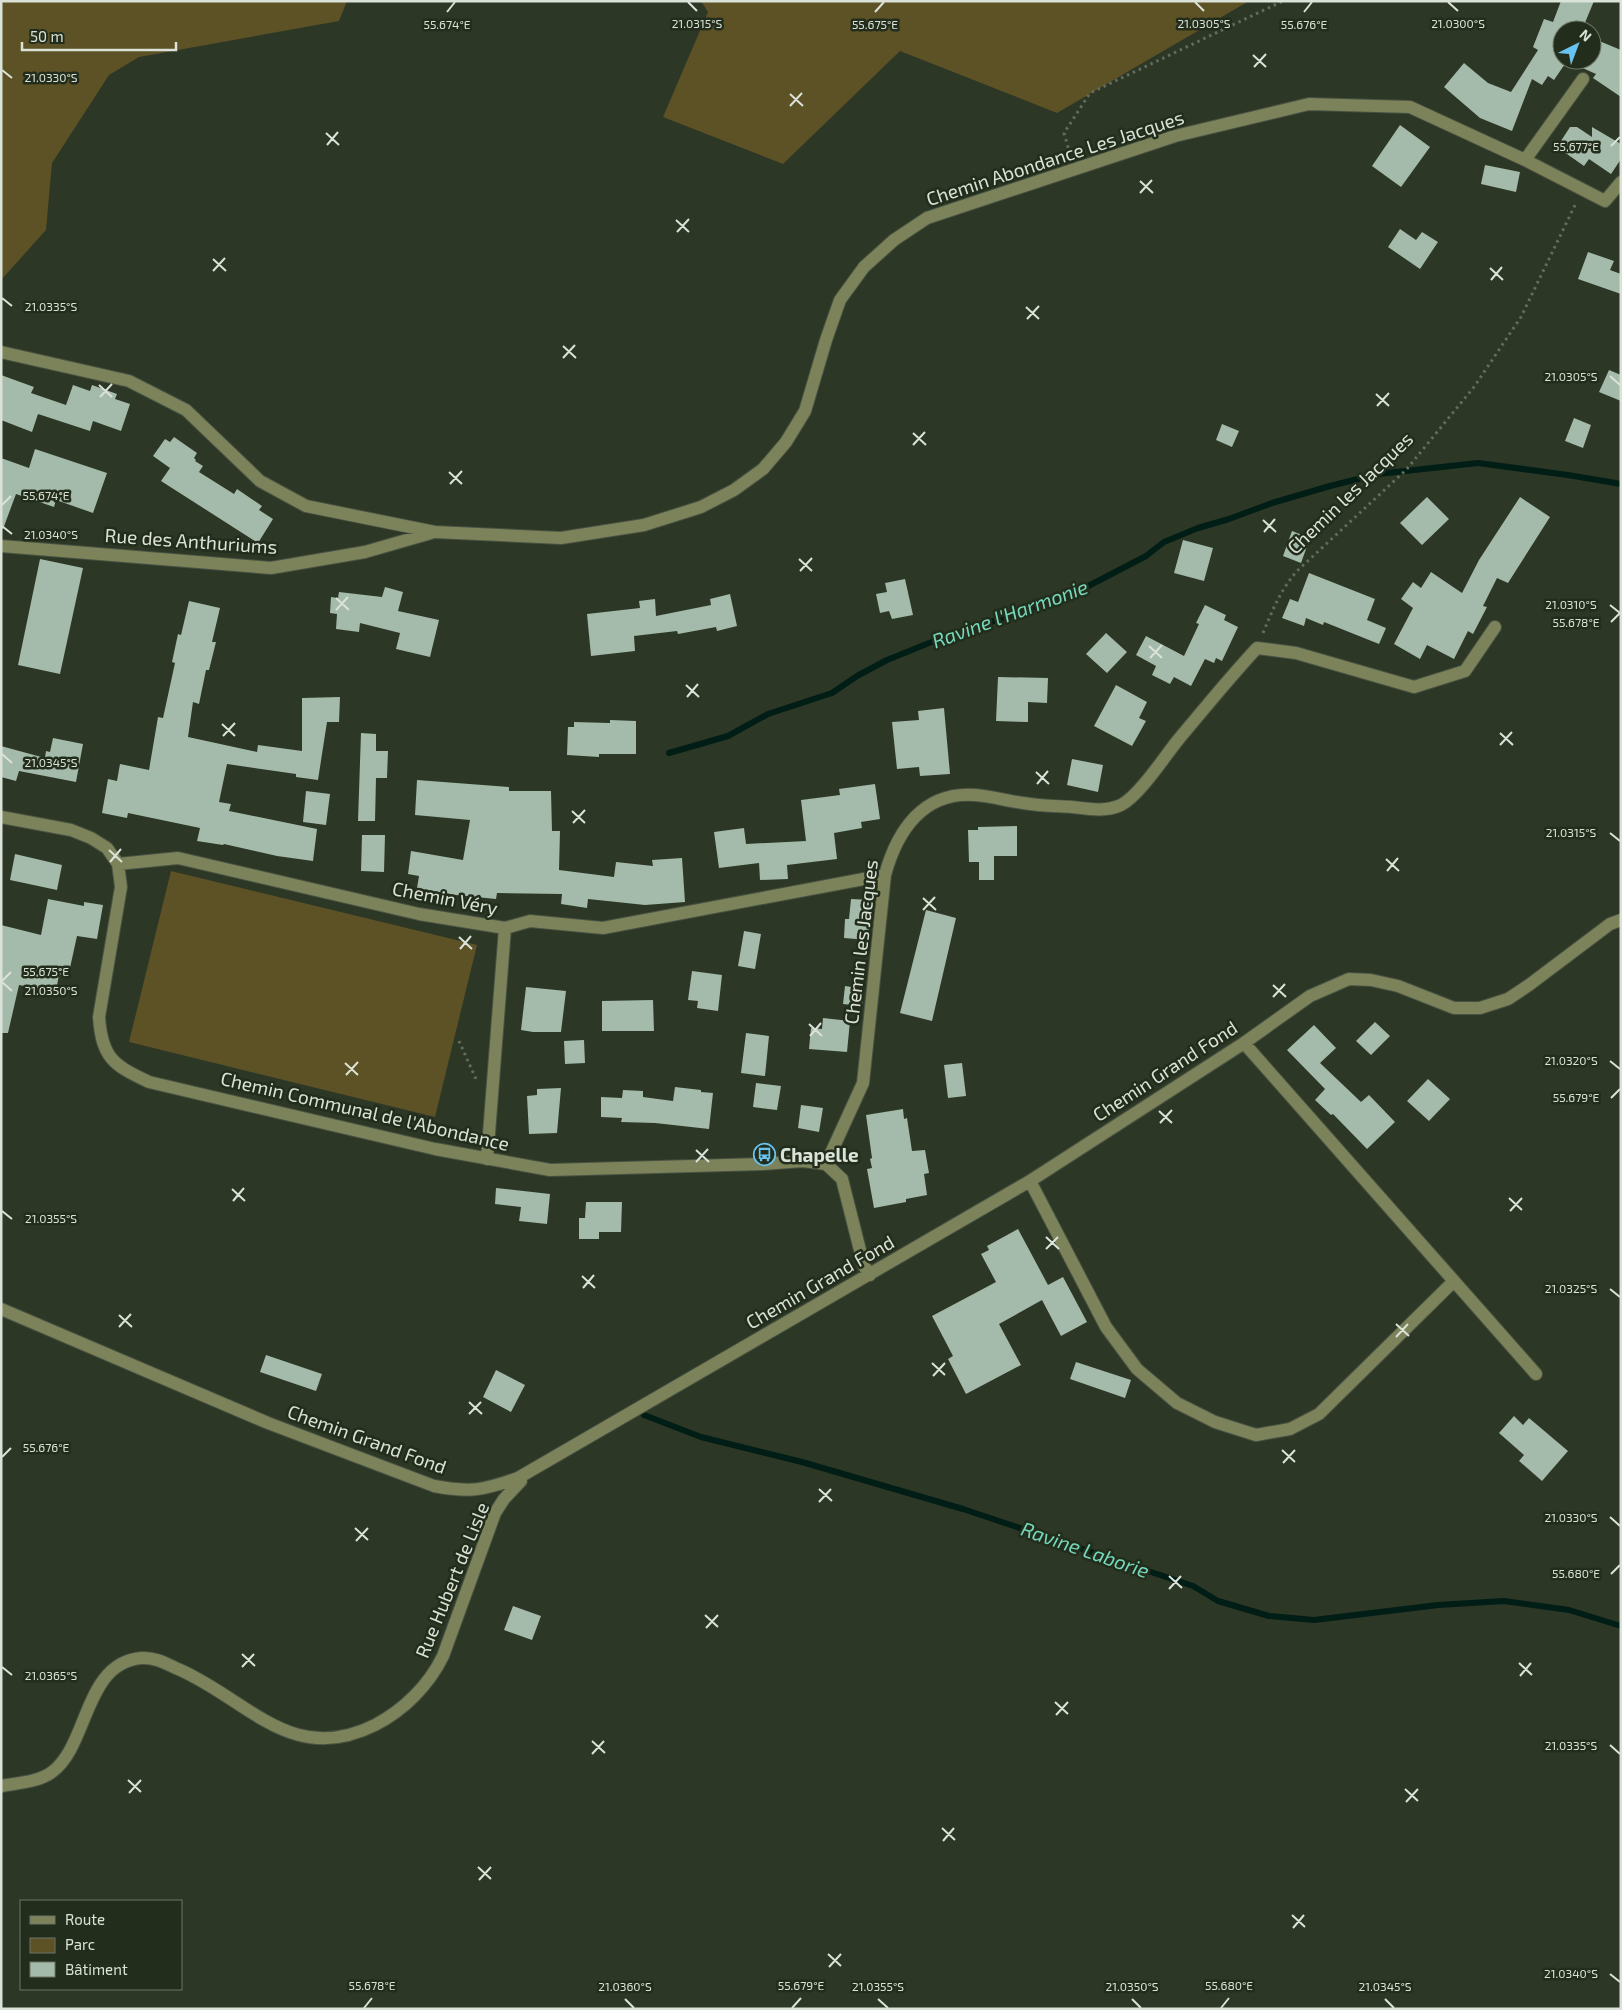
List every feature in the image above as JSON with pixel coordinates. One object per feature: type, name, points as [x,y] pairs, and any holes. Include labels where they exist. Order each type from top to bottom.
[{"type":"street","points":[[1525,160],[1583,78]]},
{"type":"street","name":"Chemin Abondance Les Jacques","points":[[435,532],[561,538],[644,525],[701,507],[734,490],[763,468],[786,442],[806,411],[826,340],[840,300],[864,267],[894,240],[927,218],[1175,136],[1309,104],[1410,107],[1525,160],[1605,201],[1621,182]]},
{"type":"street","points":[[1,352],[129,381],[186,410],[260,482],[306,506],[435,532]]},
{"type":"street","name":"Rue des Anthuriums","points":[[1,546],[270,568],[365,552],[435,532]]},
{"type":"street","points":[[1257,648],[1296,653],[1414,686],[1465,671],[1495,627]]},
{"type":"street","name":"Chemin les Jacques","points":[[826,1164],[863,1083],[885,875],[891,853],[901,834],[916,814],[952,796],[974,795],[1026,804],[1104,810],[1122,804],[1143,785],[1178,740],[1257,648]]},
{"type":"street","points":[[1,817],[71,830],[91,838],[107,848],[118,864]]},
{"type":"street","name":"Chemin Véry","points":[[118,864],[178,858],[419,914],[505,928],[530,921],[603,928],[885,875]]},
{"type":"street","name":"Chemin Communal de l'Abondance","points":[[118,864],[121,887],[99,1017],[101,1037],[108,1055],[124,1070],[149,1082],[435,1149],[550,1170],[802,1162],[826,1164]]},
{"type":"street","name":"Chemin Grand Fond","points":[[1,1309],[268,1423],[434,1486],[461,1491],[489,1489],[518,1478],[1030,1181],[1244,1043],[1310,996],[1350,980],[1371,980],[1398,986],[1454,1008],[1480,1008],[1508,998],[1529,985],[1610,924],[1621,920]]},
{"type":"street","points":[[487,1159],[505,928]]},
{"type":"street","points":[[1244,1043],[1536,1374]]},
{"type":"street","points":[[826,1164],[842,1179],[864,1266],[870,1275]]},
{"type":"street","points":[[1030,1181],[1106,1327],[1137,1369],[1177,1403],[1215,1422],[1256,1435],[1290,1429],[1319,1414],[1454,1281]]},
{"type":"street","name":"Rue Hubert de Lisle","points":[[1,1786],[43,1777],[53,1772],[67,1753],[95,1692],[110,1673],[120,1665],[144,1658],[159,1660],[189,1674],[259,1718],[283,1730],[311,1738],[335,1738],[358,1733],[382,1722],[424,1688],[435,1673],[443,1656],[488,1530],[504,1499],[521,1481],[518,1478]]},
{"type":"path","points":[[1075,169],[1064,133],[1090,93],[1283,1]]},
{"type":"path","name":"Chemin les Jacques","points":[[1257,648],[1275,602],[1284,585],[1406,470],[1474,387],[1521,317],[1583,189]]},
{"type":"path","points":[[459,1041],[479,1084]]},
{"type":"green space","points":[[1,1],[347,1],[339,21],[139,57],[109,75],[52,163],[46,230],[1,280]]},
{"type":"green space","points":[[701,1],[1249,1],[1057,113],[900,51],[783,164],[663,117],[708,12]]},
{"type":"green space","points":[[171,871],[477,945],[435,1117],[129,1042]]},
{"type":"building","points":[[1561,1],[1594,1],[1586,20],[1554,20]]},
{"type":"building","points":[[1544,19],[1552,22],[1552,70],[1561,70],[1554,80],[1548,76],[1542,85],[1532,79],[1512,131],[1480,118],[1444,87],[1464,63],[1488,83],[1511,92],[1538,50],[1533,47]]},
{"type":"building","points":[[1602,42],[1621,50],[1621,97],[1593,78],[1596,74],[1587,70],[1602,70]]},
{"type":"building","points":[[1400,125],[1430,147],[1401,187],[1372,166]]},
{"type":"building","points":[[1570,127],[1577,127],[1592,137],[1592,127],[1621,144],[1621,159],[1611,174],[1589,159],[1584,166],[1557,147]]},
{"type":"building","points":[[1485,165],[1520,172],[1516,192],[1481,184]]},
{"type":"building","points":[[1400,229],[1416,240],[1422,232],[1438,242],[1420,269],[1388,247]]},
{"type":"building","points":[[1588,252],[1614,261],[1610,270],[1621,274],[1621,294],[1578,279]]},
{"type":"building","points":[[1609,370],[1621,375],[1621,401],[1599,392]]},
{"type":"building","points":[[1,375],[34,387],[31,393],[66,405],[73,385],[90,391],[92,385],[117,394],[115,399],[130,404],[121,431],[93,421],[90,431],[38,414],[32,432],[1,420]]},
{"type":"building","points":[[1574,418],[1591,425],[1583,448],[1565,441]]},
{"type":"building","points":[[1222,424],[1239,431],[1232,447],[1216,440]]},
{"type":"building","points":[[174,437],[197,453],[194,458],[195,461],[203,466],[199,472],[234,494],[237,489],[262,506],[259,510],[273,519],[258,543],[161,481],[170,468],[153,456],[165,439],[170,442]]},
{"type":"building","points":[[35,449],[107,473],[93,513],[56,500],[54,507],[16,494],[3,529],[1,529],[1,458],[29,468]]},
{"type":"building","points":[[1427,497],[1449,519],[1422,545],[1400,523]]},
{"type":"building","points":[[1520,497],[1550,517],[1508,583],[1497,578],[1483,606],[1487,607],[1473,634],[1468,631],[1454,659],[1427,645],[1420,659],[1394,644],[1413,608],[1401,599],[1413,582],[1421,588],[1431,572],[1462,593],[1479,560]]},
{"type":"building","points":[[1292,531],[1310,538],[1301,563],[1283,556]]},
{"type":"building","points":[[1183,540],[1213,548],[1204,581],[1174,573]]},
{"type":"building","points":[[40,559],[83,568],[60,674],[18,665]]},
{"type":"building","points":[[1309,573],[1375,599],[1367,620],[1386,628],[1379,644],[1324,622],[1323,625],[1306,618],[1304,626],[1282,618],[1290,599],[1298,602]]},
{"type":"building","points":[[905,579],[913,615],[892,619],[889,611],[880,613],[876,594],[887,592],[885,583]]},
{"type":"building","points":[[385,587],[403,592],[398,611],[439,620],[430,657],[396,649],[400,633],[360,623],[359,632],[336,629],[337,614],[330,613],[331,597],[338,598],[339,592],[382,597]]},
{"type":"building","points":[[730,594],[737,626],[717,631],[716,627],[678,634],[677,631],[634,636],[635,651],[591,656],[587,614],[640,608],[639,601],[655,599],[656,616],[711,605],[710,599]]},
{"type":"building","points":[[189,601],[220,608],[212,642],[216,642],[209,670],[206,670],[199,704],[193,702],[188,737],[257,752],[258,745],[302,751],[302,698],[340,697],[339,722],[327,722],[318,780],[296,777],[296,774],[227,764],[219,802],[231,804],[229,811],[317,829],[313,861],[277,856],[224,844],[197,841],[200,828],[128,813],[127,818],[102,813],[108,779],[117,781],[120,764],[149,770],[158,717],[163,718],[175,663],[172,662],[178,634],[181,635]]},
{"type":"building","points":[[1205,605],[1226,615],[1224,620],[1238,627],[1222,661],[1216,658],[1214,663],[1205,659],[1191,686],[1174,677],[1170,684],[1152,675],[1156,666],[1136,655],[1146,636],[1184,656],[1199,624],[1196,623]]},
{"type":"building","points":[[1106,633],[1127,652],[1107,673],[1086,654]]},
{"type":"building","points":[[998,677],[1048,678],[1047,703],[1028,702],[1028,722],[996,721]]},
{"type":"building","points":[[1116,685],[1147,702],[1139,718],[1146,721],[1132,746],[1094,726]]},
{"type":"building","points":[[944,708],[950,774],[920,776],[919,767],[897,769],[892,722],[919,720],[918,711]]},
{"type":"building","points":[[610,720],[636,721],[636,754],[599,754],[599,757],[567,755],[568,727],[574,727],[574,722],[610,723]]},
{"type":"building","points":[[361,733],[376,734],[376,751],[388,751],[387,778],[376,778],[375,821],[358,821]]},
{"type":"building","points":[[53,738],[83,744],[76,782],[19,771],[16,781],[1,777],[1,746],[45,758],[46,751],[50,752]]},
{"type":"building","points":[[1072,759],[1103,765],[1098,792],[1067,785]]},
{"type":"building","points":[[417,780],[509,787],[509,791],[551,791],[552,831],[560,831],[559,870],[614,877],[616,862],[653,866],[652,860],[682,858],[685,902],[645,905],[588,899],[587,908],[561,904],[562,894],[497,893],[496,899],[456,895],[417,888],[419,876],[408,874],[411,851],[463,860],[470,820],[415,815]]},
{"type":"building","points":[[875,784],[880,819],[861,822],[862,828],[834,833],[837,859],[787,865],[788,879],[760,880],[759,863],[719,868],[714,832],[744,828],[746,844],[806,841],[801,800],[840,795],[839,789]]},
{"type":"building","points":[[306,791],[330,794],[326,825],[303,822]]},
{"type":"building","points":[[1017,826],[1017,856],[994,856],[994,880],[979,880],[979,862],[969,862],[968,830],[978,830],[978,827]]},
{"type":"building","points":[[362,835],[385,835],[384,872],[361,871]]},
{"type":"building","points":[[15,854],[62,865],[57,890],[10,880]]},
{"type":"building","points":[[48,899],[84,906],[84,902],[103,905],[97,939],[77,936],[68,977],[59,974],[57,986],[50,985],[49,991],[19,985],[8,1033],[1,1033],[1,925],[41,935]]},
{"type":"building","points":[[851,899],[871,900],[868,940],[844,938],[845,919],[849,919]]},
{"type":"building","points":[[926,910],[956,918],[932,1021],[900,1013]]},
{"type":"building","points":[[744,931],[761,934],[755,969],[738,966]]},
{"type":"building","points":[[692,971],[722,975],[718,1011],[697,1008],[698,1001],[688,1000]]},
{"type":"building","points":[[845,986],[864,989],[862,1006],[843,1004]]},
{"type":"building","points":[[526,987],[566,991],[561,1032],[521,1030]]},
{"type":"building","points":[[653,1000],[654,1031],[602,1031],[602,1001]]},
{"type":"building","points":[[823,1018],[850,1021],[847,1052],[809,1049],[811,1028],[822,1029]]},
{"type":"building","points":[[1375,1022],[1390,1036],[1371,1055],[1356,1041]]},
{"type":"building","points":[[1314,1025],[1336,1048],[1320,1063],[1361,1102],[1369,1095],[1395,1122],[1367,1149],[1333,1114],[1331,1115],[1315,1100],[1325,1089],[1287,1050]]},
{"type":"building","points":[[746,1033],[769,1036],[765,1076],[741,1073]]},
{"type":"building","points":[[584,1040],[585,1063],[565,1064],[564,1041]]},
{"type":"building","points":[[962,1063],[966,1096],[948,1098],[944,1065]]},
{"type":"building","points":[[1428,1079],[1450,1099],[1429,1121],[1407,1101]]},
{"type":"building","points":[[756,1083],[781,1086],[777,1110],[753,1107]]},
{"type":"building","points":[[675,1087],[713,1093],[709,1129],[655,1123],[621,1122],[622,1118],[601,1117],[601,1097],[622,1098],[623,1090],[643,1091],[643,1097],[673,1101]]},
{"type":"building","points":[[561,1088],[557,1133],[529,1134],[527,1096],[537,1095],[537,1089]]},
{"type":"building","points":[[801,1105],[823,1108],[819,1132],[798,1128]]},
{"type":"building","points":[[903,1109],[904,1119],[907,1118],[912,1151],[925,1150],[929,1173],[924,1174],[927,1195],[906,1199],[906,1202],[874,1208],[867,1169],[872,1168],[870,1159],[872,1158],[866,1115]]},
{"type":"building","points":[[496,1188],[550,1194],[547,1224],[519,1221],[521,1207],[495,1204]]},
{"type":"building","points":[[586,1202],[622,1202],[621,1232],[599,1232],[599,1239],[579,1239],[579,1218],[585,1218]]},
{"type":"building","points":[[1018,1229],[1048,1285],[1063,1277],[1087,1322],[1061,1336],[1042,1300],[999,1324],[1021,1365],[966,1394],[948,1359],[953,1356],[932,1316],[996,1282],[981,1254],[989,1250],[987,1246]]},
{"type":"building","points":[[266,1355],[322,1374],[316,1391],[260,1372]]},
{"type":"building","points":[[1076,1362],[1131,1380],[1125,1398],[1070,1379]]},
{"type":"building","points":[[496,1370],[525,1385],[511,1412],[483,1397]]},
{"type":"building","points":[[1514,1416],[1523,1425],[1529,1418],[1568,1451],[1542,1481],[1519,1461],[1524,1455],[1499,1433]]},
{"type":"building","points":[[513,1606],[541,1616],[532,1640],[504,1630]]},
{"type":"waterway","name":"Ravine l'Harmonie","points":[[669,753],[728,736],[768,714],[832,693],[857,676],[887,660],[929,643],[1073,594],[1146,556],[1164,542],[1198,528],[1330,486],[1378,474],[1478,463],[1621,484]]},
{"type":"waterway","name":"Ravine Laborie","points":[[644,1415],[701,1437],[802,1462],[963,1509],[1193,1586],[1218,1601],[1269,1616],[1314,1620],[1438,1605],[1504,1601],[1569,1610],[1621,1626]]},
{"type":"place","name":"Chapelle","points":[[764,1155]]}]
